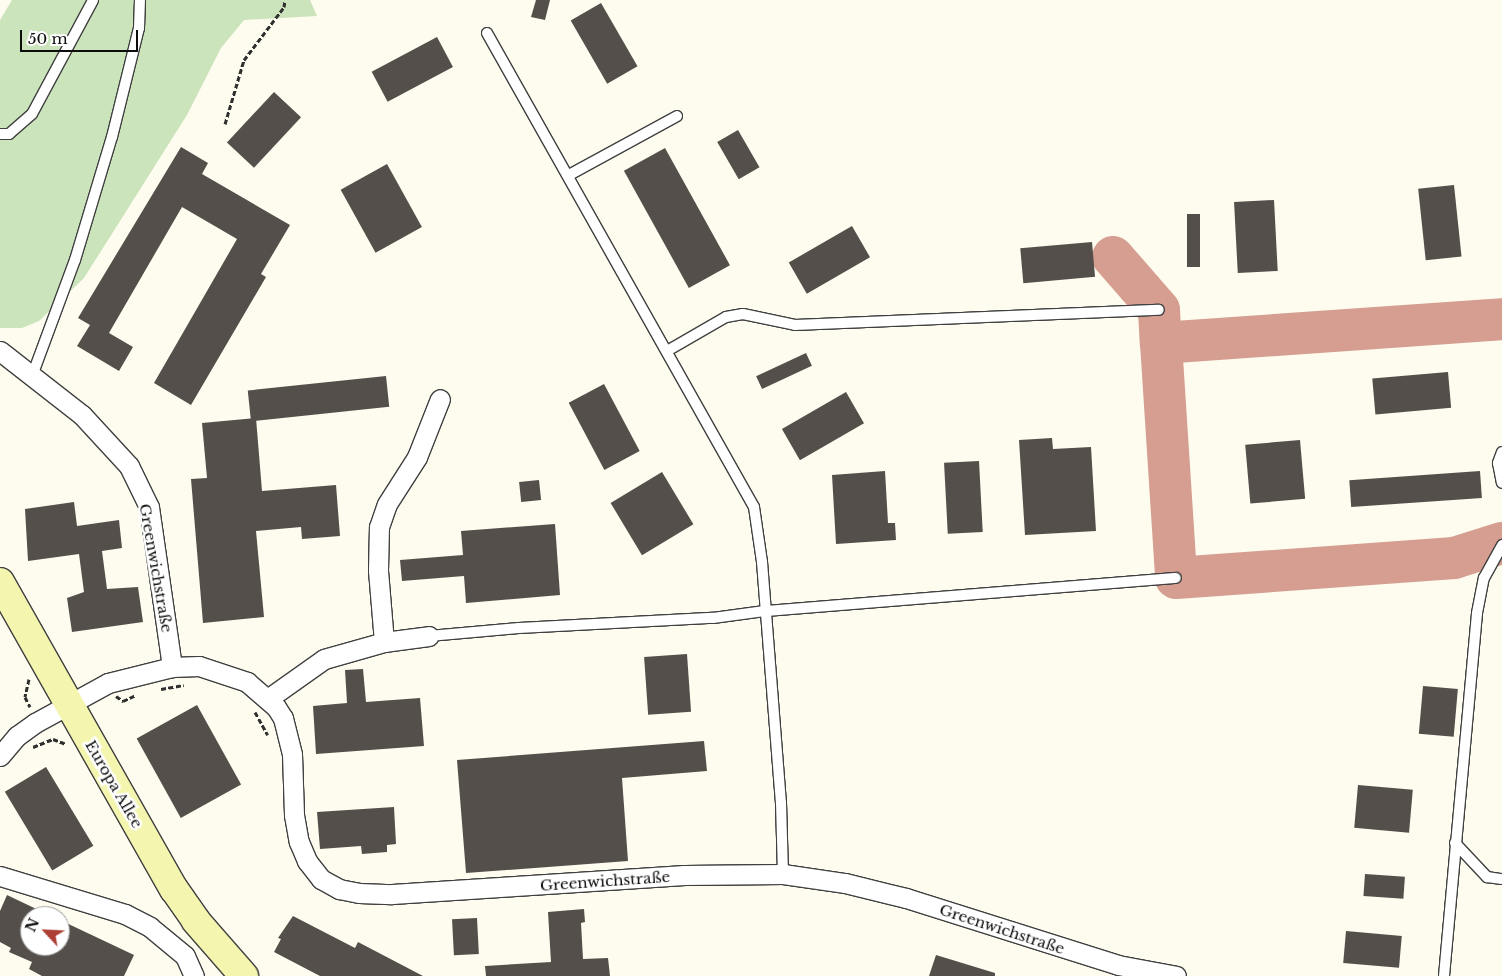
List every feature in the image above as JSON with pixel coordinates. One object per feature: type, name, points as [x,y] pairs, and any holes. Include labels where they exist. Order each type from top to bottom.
[{"type":"main road","name":"Europa Allee","points":[[0,582],[174,889],[210,940],[244,976]]},
{"type":"street","name":"Greenwichstraße","points":[[0,352],[82,415],[129,466],[149,507],[172,667]]},
{"type":"street","points":[[384,642],[378,570],[379,527],[387,504],[417,457],[440,399]]},
{"type":"street","points":[[269,698],[324,659],[384,642],[429,636]]},
{"type":"street","name":"Greenwichstraße","points":[[0,756],[17,736],[68,703],[108,683],[172,667],[214,668],[247,682],[269,698],[283,718],[288,734],[299,842],[307,861],[321,878],[339,888],[360,894],[392,894],[702,875],[783,874],[845,882],[906,898],[1118,965],[1176,976]]},
{"type":"street","points":[[0,876],[125,914],[150,926],[185,956],[194,976]]},
{"type":"lane","points":[[0,134],[9,134],[32,114],[93,0]]},
{"type":"lane","points":[[32,376],[75,260],[112,137],[139,28],[140,0]]},
{"type":"lane","points":[[487,32],[754,507],[760,529],[781,803],[783,874]]},
{"type":"lane","points":[[569,175],[677,116]]},
{"type":"lane","points":[[667,351],[726,317],[743,314],[795,325],[1159,310]]},
{"type":"lane","points":[[1502,452],[1498,463],[1502,483]]},
{"type":"lane","points":[[1444,976],[1454,844],[1477,613],[1484,578],[1502,545]]},
{"type":"lane","points":[[429,636],[528,627],[713,618],[765,611],[1176,578]]},
{"type":"lane","points":[[1454,844],[1487,877],[1502,879]]},
{"type":"path","points":[[225,124],[244,60],[284,7],[285,0]]},
{"type":"path","points":[[28,671],[29,685],[25,697],[54,739]]},
{"type":"path","points":[[108,683],[120,701],[145,691]]},
{"type":"path","points":[[154,690],[190,685]]},
{"type":"path","points":[[249,706],[262,720],[271,743]]},
{"type":"green space","points":[[12,0],[310,0],[317,16],[244,20],[221,48],[187,115],[84,278],[39,321],[22,328],[0,328],[0,20]]},
{"type":"building","points":[[536,0],[550,0],[545,20],[531,17]]},
{"type":"building","points":[[601,3],[638,66],[607,84],[571,20]]},
{"type":"building","points":[[437,37],[453,67],[388,102],[372,72]]},
{"type":"building","points":[[274,92],[301,117],[254,168],[227,142]]},
{"type":"building","points":[[738,130],[760,167],[739,179],[717,142]]},
{"type":"building","points":[[181,147],[208,163],[202,174],[290,225],[261,274],[266,277],[191,405],[154,383],[237,239],[182,207],[109,333],[133,347],[119,371],[77,346],[90,325],[78,318]]},
{"type":"building","points":[[665,148],[730,265],[689,288],[624,171]]},
{"type":"building","points":[[387,164],[422,227],[376,253],[341,190]]},
{"type":"building","points":[[1454,185],[1462,257],[1426,260],[1418,189]]},
{"type":"building","points":[[1274,200],[1278,271],[1238,273],[1234,202]]},
{"type":"building","points":[[1187,214],[1200,214],[1200,267],[1187,267]]},
{"type":"building","points":[[852,226],[870,257],[807,294],[789,262]]},
{"type":"building","points":[[1092,242],[1095,277],[1023,283],[1020,248]]},
{"type":"building","points":[[806,353],[812,366],[762,389],[756,376]]},
{"type":"building","points":[[1448,372],[1451,408],[1375,414],[1372,379]]},
{"type":"building","points":[[386,376],[389,407],[251,421],[248,391]]},
{"type":"building","points":[[604,384],[640,451],[604,470],[569,403]]},
{"type":"building","points":[[846,392],[864,423],[800,460],[782,429]]},
{"type":"building","points":[[256,418],[262,491],[336,485],[340,536],[302,539],[301,527],[256,531],[264,617],[203,623],[191,479],[207,478],[202,423]]},
{"type":"building","points":[[1052,438],[1053,449],[1091,447],[1096,531],[1025,535],[1019,440]]},
{"type":"building","points":[[1300,440],[1305,499],[1250,504],[1245,445]]},
{"type":"building","points":[[979,461],[983,532],[948,534],[944,463]]},
{"type":"building","points":[[885,471],[888,523],[895,523],[896,540],[836,544],[832,475]]},
{"type":"building","points":[[1480,471],[1482,498],[1351,507],[1349,480]]},
{"type":"building","points":[[662,472],[693,524],[642,555],[611,503]]},
{"type":"building","points":[[539,480],[541,500],[521,502],[519,482]]},
{"type":"building","points":[[74,502],[77,526],[119,520],[122,548],[102,551],[107,589],[138,587],[143,622],[72,632],[67,598],[84,592],[79,554],[28,561],[25,509]]},
{"type":"building","points":[[555,524],[560,595],[466,603],[464,576],[402,581],[400,560],[463,555],[461,531]]},
{"type":"building","points":[[687,654],[691,712],[648,715],[644,657]]},
{"type":"building","points":[[363,669],[366,702],[420,698],[424,746],[316,754],[313,706],[347,703],[345,670]]},
{"type":"building","points":[[1423,686],[1458,689],[1454,737],[1419,734]]},
{"type":"building","points":[[197,705],[241,785],[181,818],[137,738]]},
{"type":"building","points":[[704,741],[707,771],[622,778],[628,861],[466,873],[457,760]]},
{"type":"building","points":[[46,767],[93,846],[52,871],[5,792]]},
{"type":"building","points":[[1358,785],[1413,790],[1409,833],[1354,828]]},
{"type":"building","points":[[394,807],[396,844],[387,845],[387,852],[362,854],[361,846],[320,849],[317,812]]},
{"type":"building","points":[[1365,874],[1405,877],[1403,899],[1363,896]]},
{"type":"building","points":[[7,895],[30,906],[20,906],[20,956],[70,956],[70,925],[134,955],[124,976],[42,976],[29,969],[32,962],[9,952],[11,948],[0,942],[0,911]]},
{"type":"building","points":[[584,909],[585,922],[581,923],[583,959],[608,958],[610,976],[486,976],[485,966],[551,962],[548,912]]},
{"type":"building","points":[[293,916],[355,948],[358,942],[423,976],[320,976],[274,952],[281,939],[278,938]]},
{"type":"building","points":[[477,918],[479,954],[454,955],[452,919]]},
{"type":"building","points":[[1346,931],[1402,936],[1399,968],[1343,963]]},
{"type":"building","points":[[936,955],[995,973],[995,976],[929,976]]},
{"type":"taxiway","points":[[1113,257],[1159,310],[1161,343],[1502,319]]},
{"type":"taxiway","points":[[1161,343],[1176,578],[1454,558],[1502,543]]}]
